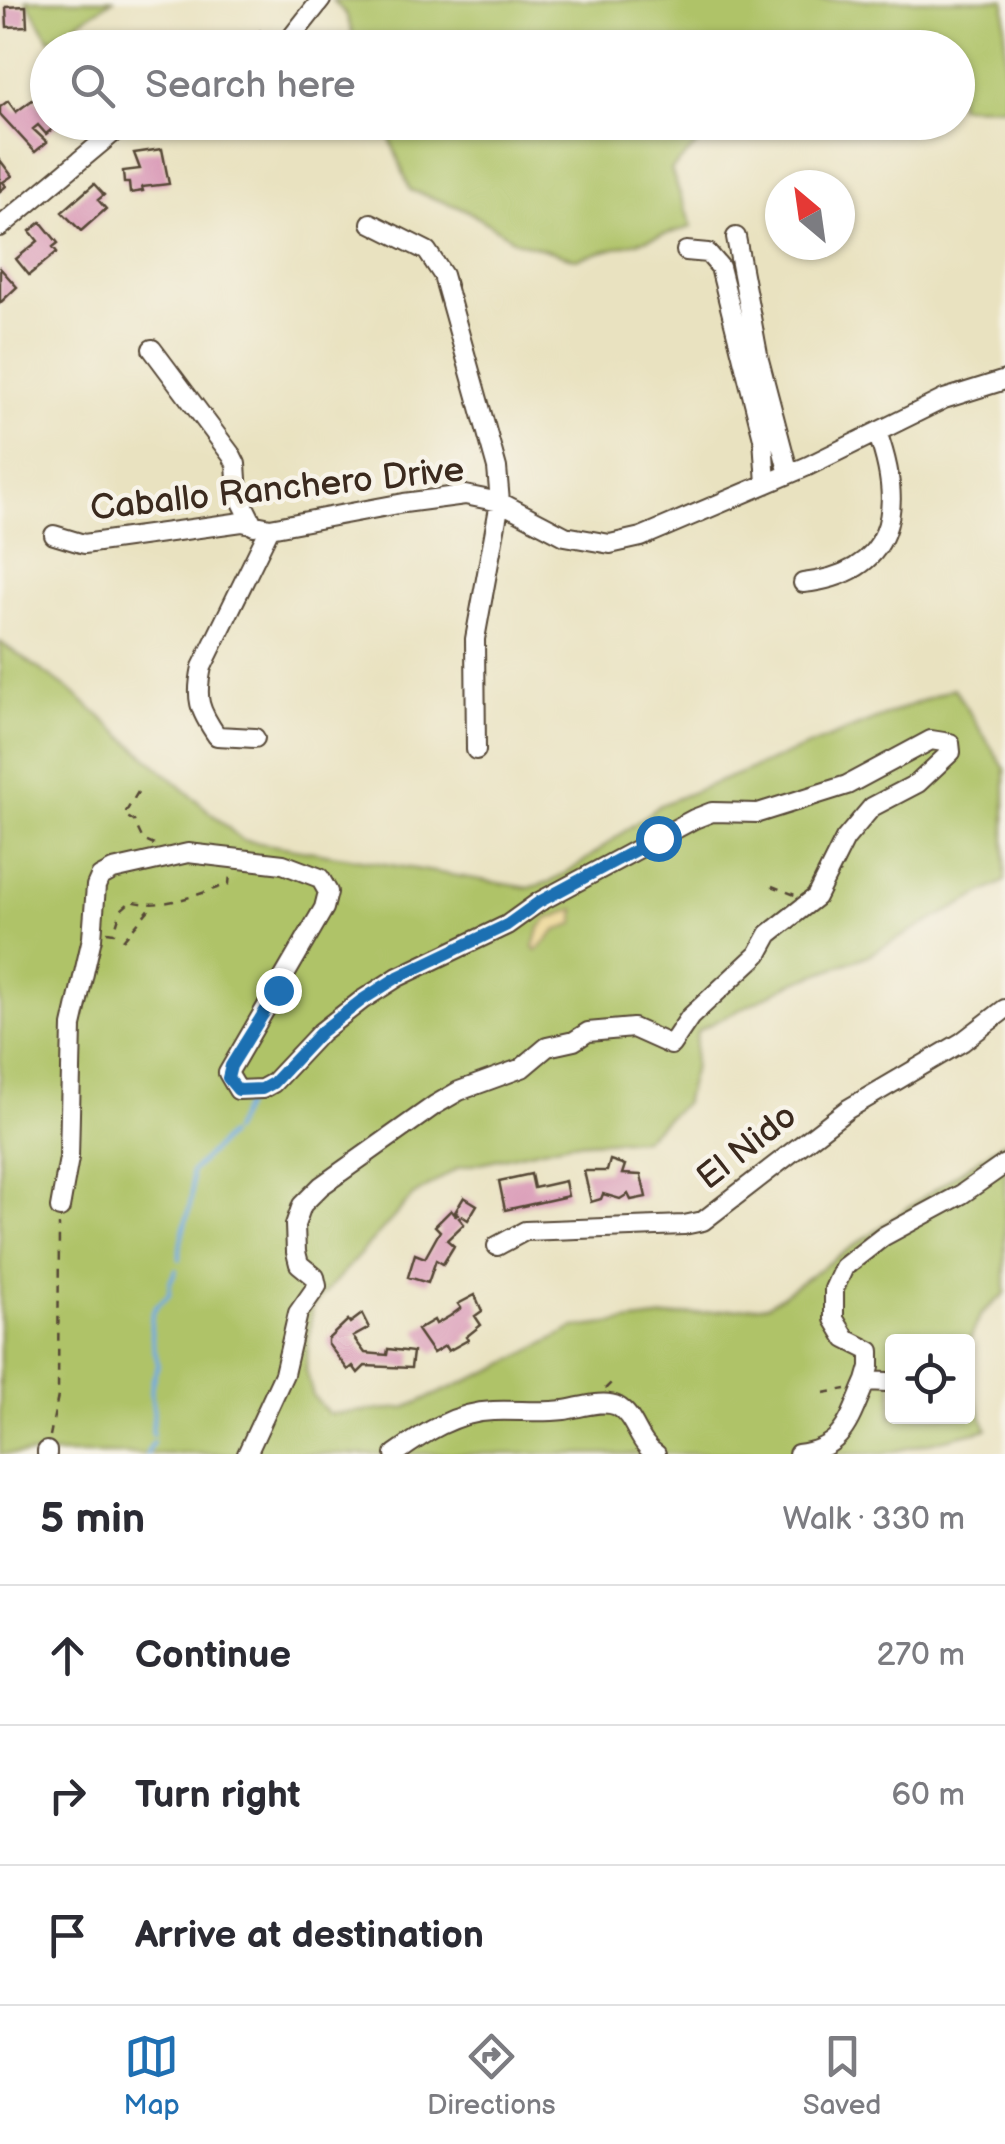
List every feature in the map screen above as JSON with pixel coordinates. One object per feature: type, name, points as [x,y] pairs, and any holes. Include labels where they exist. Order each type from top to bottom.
[{"type":"street","points":[[298,30],[322,0]]},
{"type":"street","points":[[0,227],[104,140]]},
{"type":"street","points":[[371,223],[426,251],[444,274],[497,468],[500,502],[475,639],[476,750]]},
{"type":"street","points":[[736,237],[759,360],[789,474]]},
{"type":"street","points":[[686,252],[708,253],[720,266],[764,438],[766,484]]},
{"type":"street","points":[[152,350],[232,456],[238,494],[256,526],[198,686],[200,712],[217,736],[256,738]]},
{"type":"street","name":"Caballo Ranchero Drive","points":[[54,535],[84,544],[256,526],[442,497],[472,496],[500,502],[565,536],[610,544],[641,537],[766,484],[944,399],[1005,380]]},
{"type":"street","points":[[802,583],[846,573],[880,546],[889,522],[890,489],[888,465],[877,432]]},
{"type":"street","points":[[60,1208],[69,1158],[72,1026],[92,930],[96,886],[100,877],[112,870],[182,852],[293,866],[320,878],[328,892],[324,908],[231,1066],[228,1078],[238,1090],[248,1092],[273,1083],[321,1032],[398,977],[507,925],[539,902],[694,819],[712,812],[758,813],[847,785],[931,740],[949,742],[951,752],[938,767],[906,790],[872,807],[845,839],[816,897],[769,934],[758,954],[690,1017],[671,1045],[624,1027],[588,1032],[547,1047],[522,1068],[459,1091],[434,1105],[308,1198],[295,1225],[296,1252],[298,1264],[315,1277],[316,1286],[298,1313],[284,1374],[247,1454]]},
{"type":"street","name":"El Nido","points":[[498,1246],[524,1231],[703,1221],[848,1109],[962,1042],[1005,1010]]},
{"type":"street","points":[[798,1454],[815,1452],[838,1437],[870,1367],[870,1352],[846,1340],[834,1319],[836,1278],[844,1267],[884,1236],[962,1194],[1005,1164]]},
{"type":"street","points":[[866,1381],[885,1382]]},
{"type":"street","points":[[395,1454],[423,1434],[471,1414],[608,1404],[622,1409],[644,1444],[656,1454]]},
{"type":"path","points":[[138,792],[124,816],[134,820],[143,840],[157,846],[166,858]]},
{"type":"path","points":[[92,930],[114,932],[121,910],[131,901],[154,905],[228,884],[228,857]]},
{"type":"path","points":[[772,886],[789,891],[808,905]]},
{"type":"path","points":[[124,940],[154,905]]},
{"type":"path","points":[[47,1453],[58,1396],[60,1208]]},
{"type":"path","points":[[824,1392],[844,1390],[866,1381]]},
{"type":"green space","points":[[26,0],[113,0],[66,30],[44,30]]},
{"type":"green space","points":[[332,0],[1005,0],[1005,107],[975,106],[975,30],[351,30],[346,14]]},
{"type":"green space","points":[[391,140],[702,140],[671,170],[692,227],[576,259],[516,241],[464,209],[410,190]]},
{"type":"green space","points":[[0,642],[71,691],[242,840],[529,888],[552,881],[580,864],[660,805],[954,688],[1005,769],[1005,881],[866,956],[793,983],[697,1031],[693,1071],[684,1103],[643,1139],[569,1143],[458,1168],[413,1196],[312,1307],[306,1369],[313,1396],[329,1414],[405,1408],[499,1367],[574,1328],[768,1305],[1005,1141],[1005,1294],[981,1314],[972,1334],[885,1334],[885,1424],[975,1424],[975,1397],[987,1429],[883,1454],[0,1454]]},
{"type":"sand","points":[[575,909],[575,923],[556,931],[537,951],[534,947],[539,929],[548,919]]},
{"type":"building","points":[[26,6],[27,26],[7,27],[6,7]]},
{"type":"building","points":[[8,101],[16,112],[30,102],[30,140],[47,142],[35,152],[0,114],[0,107]]},
{"type":"building","points":[[162,149],[169,184],[142,187],[143,191],[130,193],[123,171],[140,169],[134,153]]},
{"type":"building","points":[[0,160],[12,176],[3,182],[6,186],[0,191]]},
{"type":"building","points":[[94,184],[104,195],[98,200],[106,209],[81,231],[62,212]]},
{"type":"building","points":[[41,222],[58,243],[53,247],[57,252],[29,275],[16,259],[38,241],[30,231]]},
{"type":"building","points":[[0,268],[17,287],[0,303]]},
{"type":"building","points":[[610,1160],[625,1165],[622,1174],[641,1175],[646,1197],[631,1200],[628,1194],[620,1199],[603,1194],[601,1199],[591,1202],[584,1171],[607,1171]]},
{"type":"building","points":[[531,1174],[534,1188],[565,1181],[568,1196],[505,1210],[499,1181]]},
{"type":"building","points":[[464,1197],[477,1205],[468,1220],[459,1218],[464,1224],[447,1240],[454,1246],[443,1264],[436,1260],[428,1283],[408,1277],[415,1254],[425,1258],[440,1231],[435,1226],[451,1210],[458,1214],[455,1212]]},
{"type":"building","points":[[475,1295],[482,1311],[475,1316],[481,1325],[466,1337],[468,1340],[448,1351],[445,1346],[433,1353],[417,1330],[450,1316],[461,1308],[458,1304]]},
{"type":"building","points":[[362,1314],[369,1328],[353,1337],[365,1353],[387,1355],[388,1349],[413,1352],[411,1368],[365,1366],[358,1373],[353,1366],[348,1370],[328,1339],[348,1320],[350,1323]]},
{"type":"waterway","points":[[232,1131],[250,1095]]},
{"type":"waterway","points":[[180,1259],[192,1196],[191,1172],[228,1135]]},
{"type":"waterway","points":[[153,1435],[152,1386],[158,1365],[151,1319],[157,1305],[169,1294],[176,1270]]},
{"type":"waterway","points":[[147,1454],[153,1442]]},
{"type":"route","points":[[278,990],[228,1073],[238,1090],[248,1092],[273,1083],[321,1032],[398,977],[507,925],[539,902],[658,838]]}]
